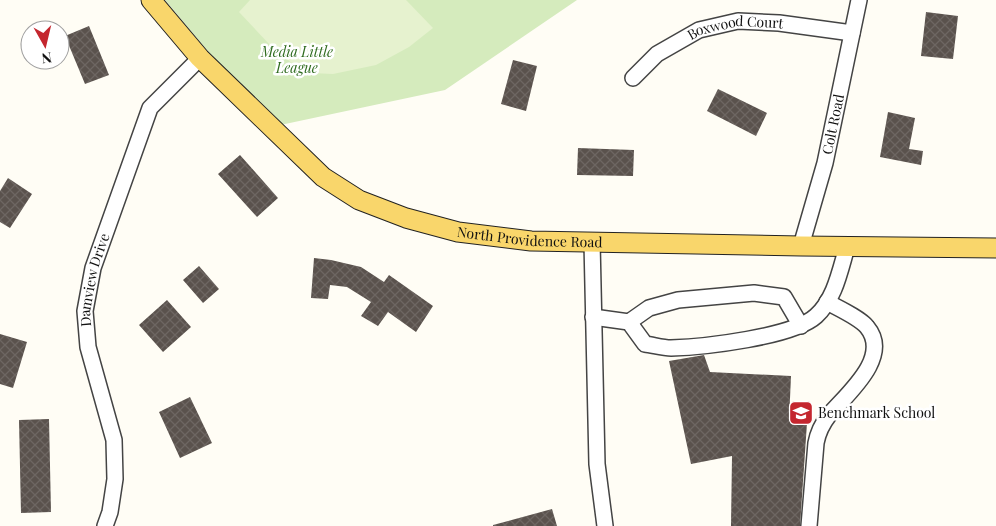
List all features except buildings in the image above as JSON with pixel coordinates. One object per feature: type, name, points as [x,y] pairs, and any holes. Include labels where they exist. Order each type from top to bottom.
[{"type":"main road","name":"North Providence Road","points":[[151,0],[200,58],[323,177],[358,200],[406,218],[458,232],[531,241],[996,248]]},
{"type":"street","name":"Colt Road","points":[[801,246],[825,163],[859,0]]},
{"type":"street","name":"Boxwood Court","points":[[633,78],[657,54],[699,30],[738,21],[779,23],[852,32]]},
{"type":"street","name":"Damview Drive","points":[[105,526],[110,512],[115,479],[114,440],[88,347],[85,311],[93,268],[150,108],[200,58]]},
{"type":"street","points":[[592,242],[597,464],[605,526]]},
{"type":"street","points":[[629,322],[645,344],[670,348],[731,342],[786,332],[801,326],[816,316],[832,297],[848,247]]},
{"type":"street","points":[[593,317],[629,322],[649,308],[678,300],[754,293],[784,297],[801,326]]},
{"type":"street","points":[[809,526],[816,443],[819,430],[828,416],[865,374],[873,358],[874,349],[874,340],[867,326],[827,302]]},
{"type":"green space","name":"Media Little League","points":[[165,0],[577,0],[445,90],[271,127]]},
{"type":"green space","points":[[250,0],[406,0],[433,28],[409,47],[376,65],[333,74],[311,73],[299,69],[270,45],[239,12]]},
{"type":"place","name":"Benchmark School","points":[[801,413]]}]
